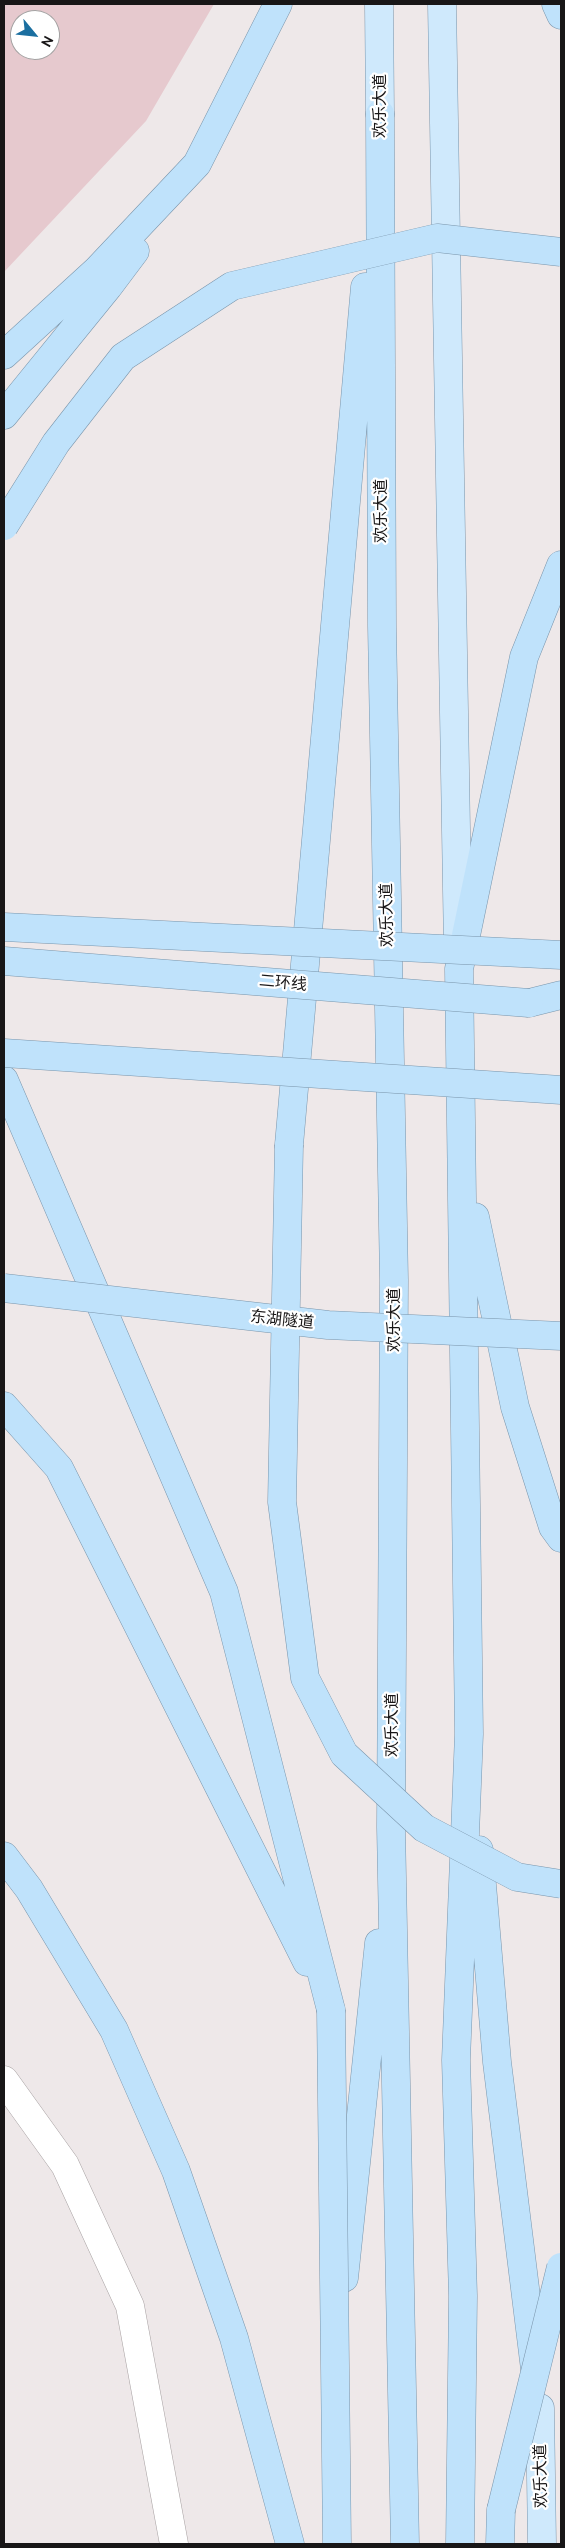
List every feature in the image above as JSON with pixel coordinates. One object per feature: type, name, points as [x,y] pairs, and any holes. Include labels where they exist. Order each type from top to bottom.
[{"type":"highway","points":[[4,415],[108,287],[197,164],[278,4]]},
{"type":"highway","points":[[556,4],[561,15]]},
{"type":"highway","points":[[380,114],[289,1146],[282,1502],[305,1678],[344,1754],[424,1828],[517,1877],[561,1884]]},
{"type":"highway","name":"欢乐大道","points":[[380,114],[382,616],[394,1280],[392,1827]]},
{"type":"highway","points":[[4,355],[97,270],[197,164]]},
{"type":"highway","points":[[4,526],[56,443],[123,357],[232,286],[437,238],[561,252]]},
{"type":"highway","points":[[460,2544],[463,2296],[456,2060],[469,1734],[459,969],[524,657],[561,564]]},
{"type":"highway","points":[[4,927],[561,955]]},
{"type":"highway","name":"二环线","points":[[4,961],[561,1005]]},
{"type":"highway","points":[[529,1003],[561,995]]},
{"type":"highway","points":[[4,1053],[561,1090]]},
{"type":"highway","points":[[4,1080],[224,1592],[331,2010],[337,2544]]},
{"type":"highway","points":[[462,1156],[515,1407],[553,1527],[561,1538]]},
{"type":"highway","name":"东湖隧道","points":[[4,1288],[328,1325],[561,1336]]},
{"type":"highway","points":[[4,1406],[59,1468],[331,2010]]},
{"type":"highway","points":[[469,1734],[497,2062],[540,2408]]},
{"type":"highway","points":[[323,2472],[392,1827]]},
{"type":"highway","points":[[392,1827],[405,2544]]},
{"type":"highway","points":[[4,1856],[30,1889],[114,2030],[176,2171],[234,2338],[290,2544]]},
{"type":"highway","points":[[500,2544],[501,2510],[561,2266]]},
{"type":"main road","name":"欢乐大道","points":[[379,4],[380,114]]},
{"type":"main road","points":[[442,4],[459,969]]},
{"type":"main road","points":[[4,2080],[65,2165],[130,2306],[174,2544]]},
{"type":"main road","name":"欢乐大道","points":[[540,2408],[542,2544]]},
{"type":"main road","points":[[323,2472],[325,2544]]},
{"type":"shaded area","points":[[4,4],[214,4],[146,121],[4,272]]}]
